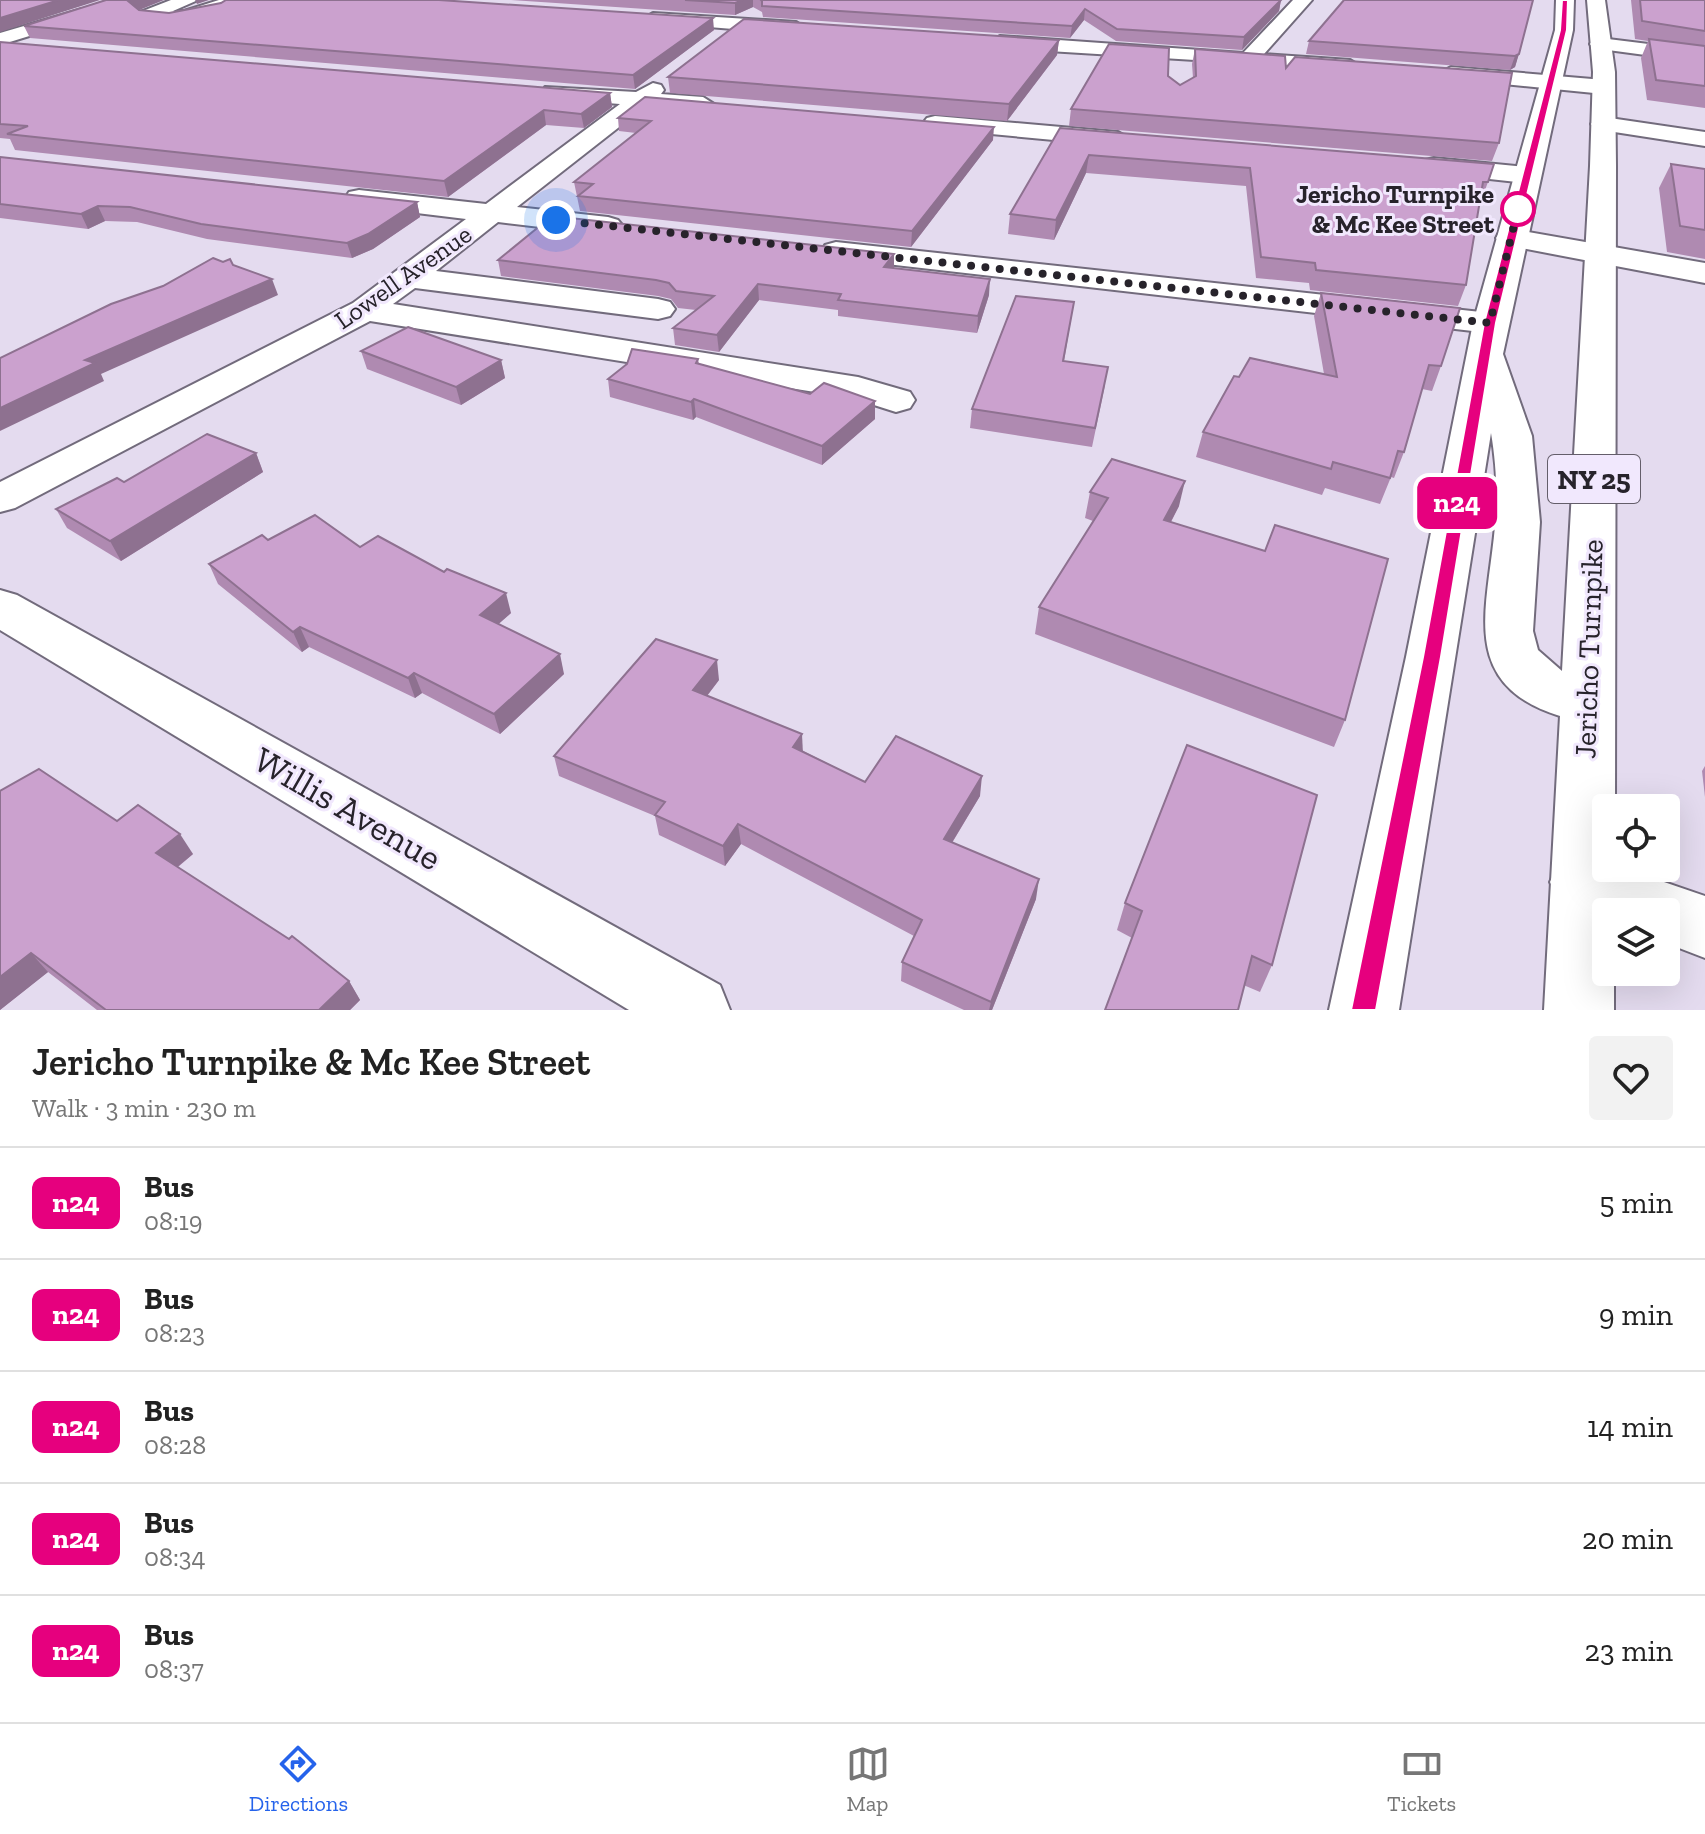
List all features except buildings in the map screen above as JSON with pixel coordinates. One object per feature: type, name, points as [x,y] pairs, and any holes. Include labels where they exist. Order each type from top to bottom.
[{"type":"street","points":[[189,0],[144,14],[185,17],[237,0]]},
{"type":"street","points":[[716,43],[772,0]]},
{"type":"street","points":[[1248,59],[1303,0]]},
{"type":"street","points":[[1364,1010],[1432,657],[1488,337],[1564,30],[1565,0]]},
{"type":"street","name":"Jericho Turnpike","points":[[1579,1010],[1604,87],[1596,0]]},
{"type":"street","points":[[0,39],[99,9]]},
{"type":"street","points":[[629,16],[819,29]]},
{"type":"street","points":[[976,40],[1376,68]]},
{"type":"street","points":[[1600,44],[1705,57]]},
{"type":"street","points":[[0,45],[46,49]]},
{"type":"street","points":[[1179,54],[1179,79]]},
{"type":"street","name":"Lowell Avenue","points":[[0,499],[365,310],[678,71]]},
{"type":"street","points":[[1423,71],[1604,87]]},
{"type":"street","points":[[530,90],[720,106]]},
{"type":"street","points":[[911,121],[1149,142]]},
{"type":"street","points":[[1603,124],[1705,139]]},
{"type":"street","points":[[1419,165],[1527,175]]},
{"type":"street","points":[[334,196],[636,229]]},
{"type":"street","points":[[1511,238],[1705,273]]},
{"type":"street","points":[[810,248],[1488,337]]},
{"type":"street","points":[[407,277],[658,309]]},
{"type":"street","points":[[365,310],[858,388],[896,400]]},
{"type":"street","points":[[1488,337],[1512,436],[1518,522],[1508,631],[1513,657],[1531,678],[1562,696],[1587,703]]},
{"type":"street","name":"Willis Avenue","points":[[0,607],[695,1010]]},
{"type":"street","points":[[1582,882],[1624,898]]},
{"type":"street","points":[[1680,918],[1705,927]]},
{"type":"bus line","name":"n24","points":[[1364,1010],[1432,657],[1490,323],[1564,30],[1565,0]]},
{"type":"place","name":"Jericho Turnpike & Mc Kee Street","points":[[1518,209]]},
{"type":"route","points":[[556,220],[1490,323],[1518,209]]}]
